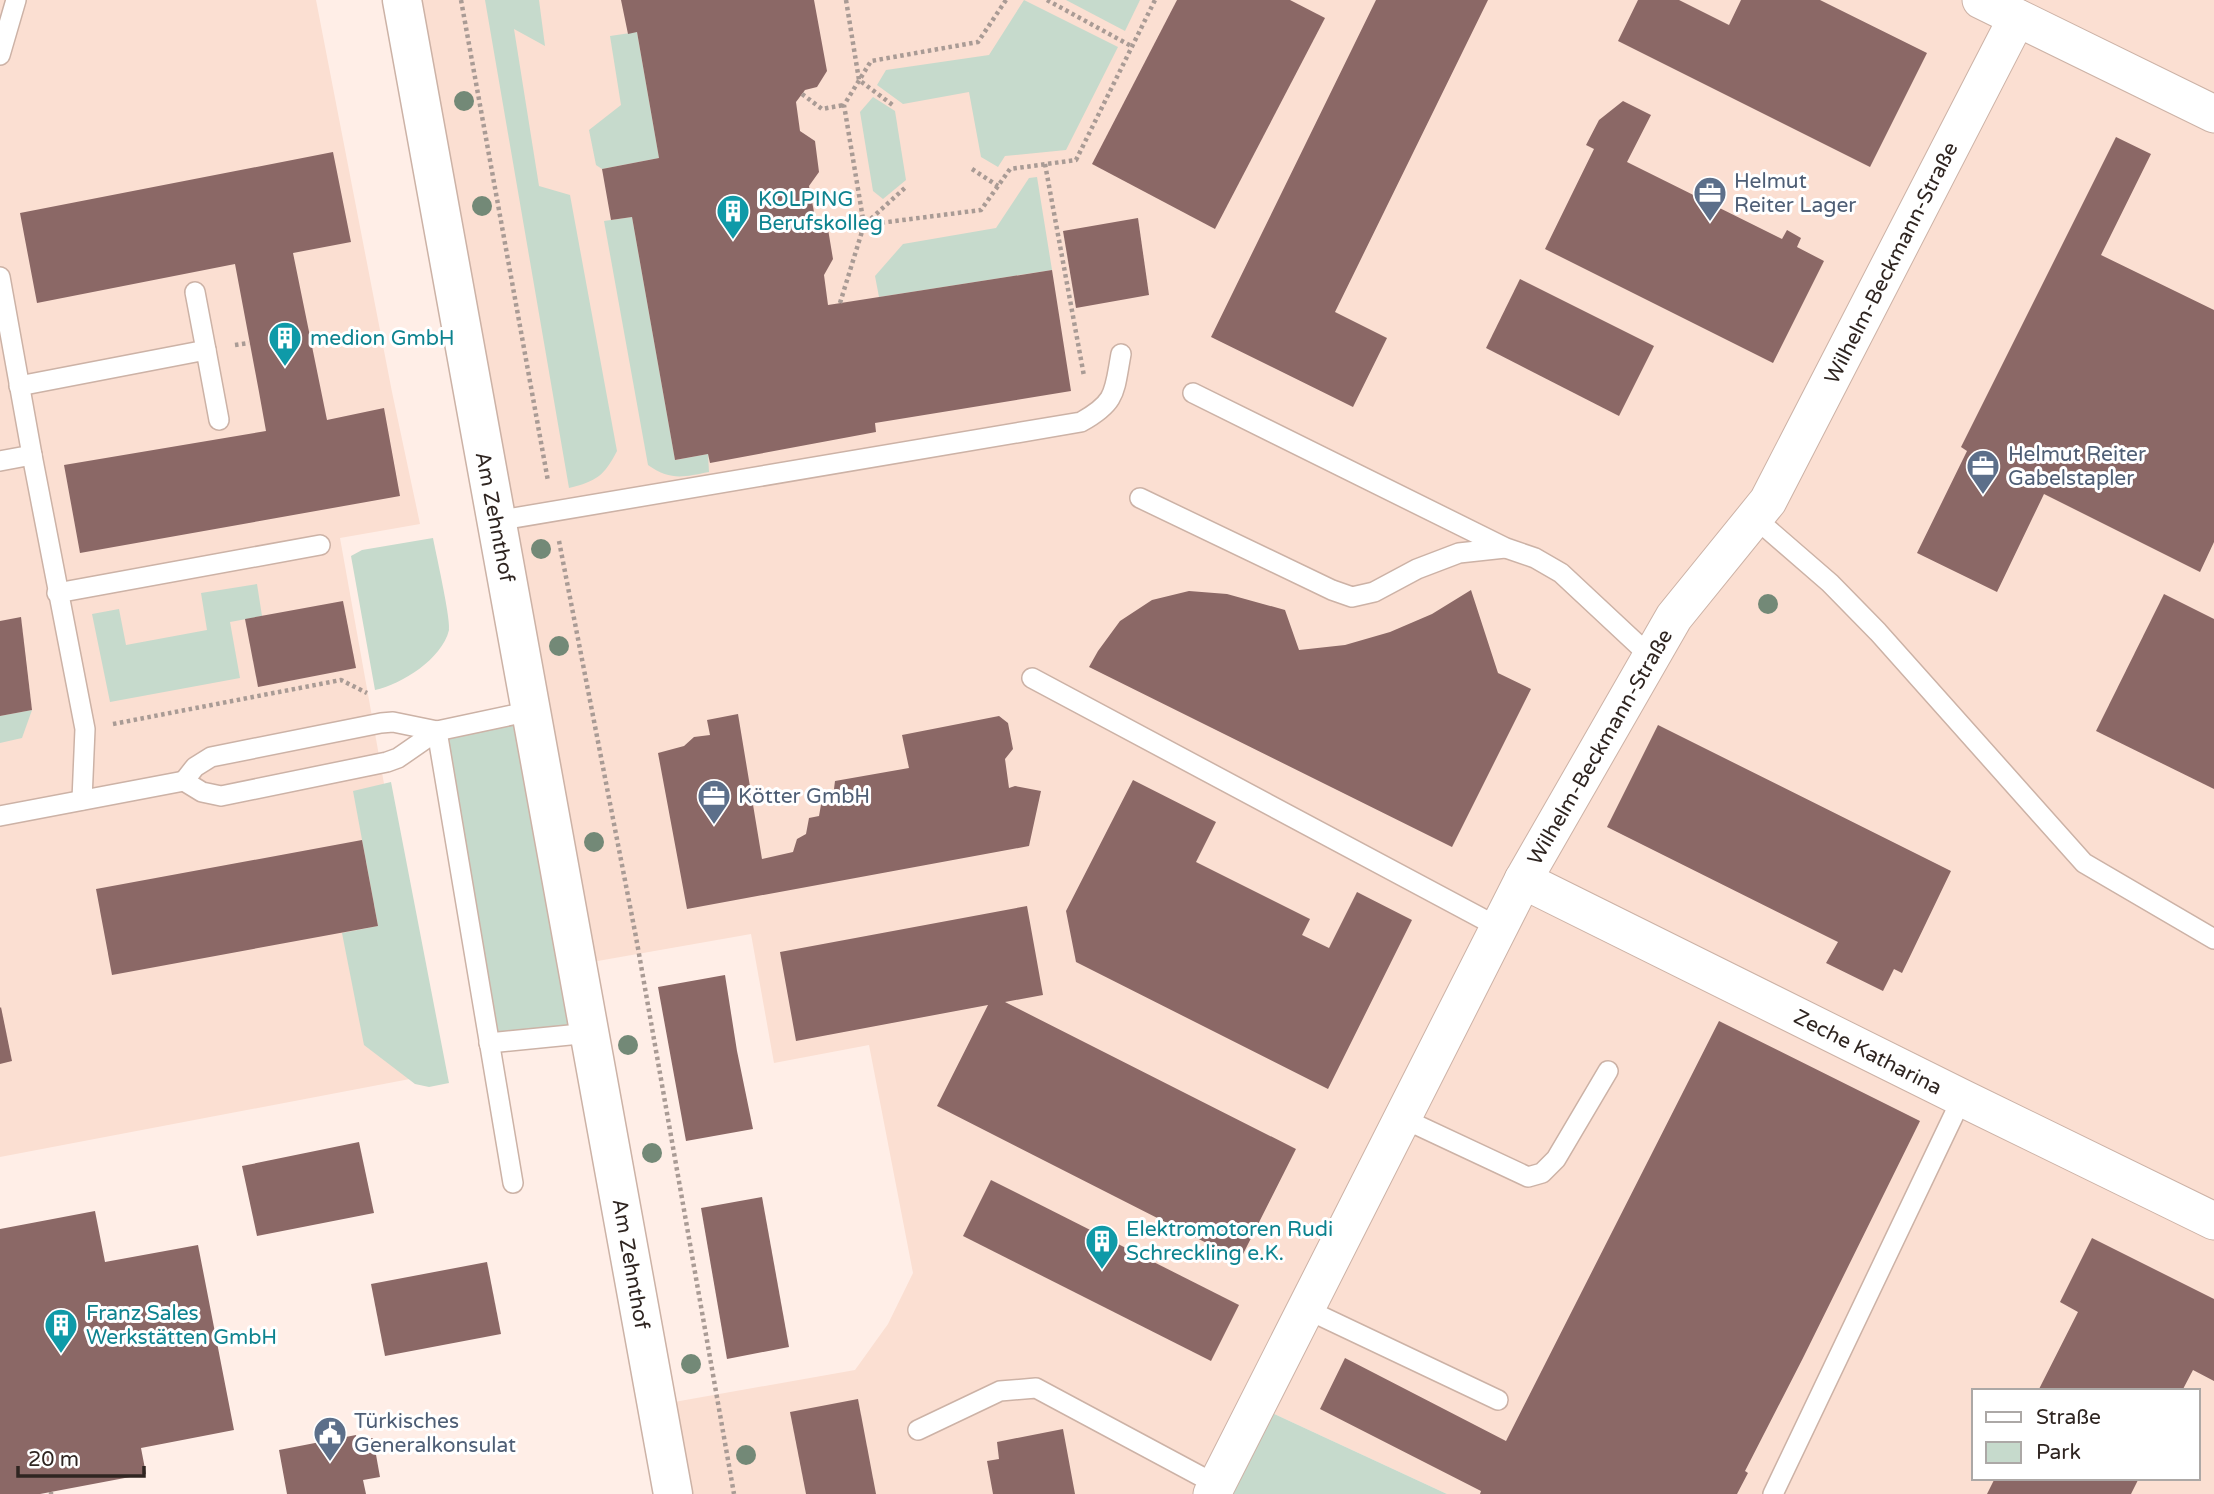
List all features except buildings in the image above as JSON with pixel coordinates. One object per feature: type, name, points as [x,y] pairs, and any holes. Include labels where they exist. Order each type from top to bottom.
[{"type":"main road","name":"Am Zehnthof","points":[[402,0],[673,1494]]},
{"type":"street","points":[[1982,0],[2214,114]]},
{"type":"street","name":"Wilhelm-Beckmann-Straße","points":[[1214,1490],[1498,927],[1674,617],[1768,502],[2017,18]]},
{"type":"street","name":"Zeche Katharina","points":[[1524,880],[2214,1220]]},
{"type":"lane","points":[[0,55],[16,0]]},
{"type":"lane","points":[[0,277],[57,593],[85,729],[82,800]]},
{"type":"lane","points":[[195,292],[219,420]]},
{"type":"lane","points":[[19,386],[206,351]]},
{"type":"lane","points":[[496,521],[1081,422],[1101,411],[1114,393],[1121,354]]},
{"type":"lane","points":[[1193,393],[1562,573],[1651,657]]},
{"type":"lane","points":[[0,461],[32,455]]},
{"type":"lane","points":[[1140,498],[1332,590],[1352,597],[1374,593],[1417,569],[1459,553],[1506,548]]},
{"type":"lane","points":[[1755,518],[1829,583],[1878,632],[2084,863],[2214,939]]},
{"type":"lane","points":[[57,593],[320,545]]},
{"type":"lane","points":[[1032,678],[1498,927]]},
{"type":"lane","points":[[184,781],[202,792],[221,796],[387,762],[398,758],[437,731],[531,711]]},
{"type":"lane","points":[[0,816],[184,781],[202,761],[211,757],[367,726],[393,722],[437,731]]},
{"type":"lane","points":[[437,731],[513,1183]]},
{"type":"lane","points":[[489,1043],[590,1033]]},
{"type":"lane","points":[[1402,1118],[1528,1177],[1542,1173],[1556,1159],[1608,1071]]},
{"type":"lane","points":[[1773,1494],[1962,1098]]},
{"type":"lane","points":[[1306,1309],[1498,1400]]},
{"type":"lane","points":[[918,1430],[1000,1391],[1036,1388],[1214,1490]]},
{"type":"path","points":[[461,0],[553,511],[636,937],[734,1494]]},
{"type":"path","points":[[846,0],[859,80],[894,106]]},
{"type":"path","points":[[840,303],[864,225],[844,105],[871,61],[978,42],[1006,0]]},
{"type":"path","points":[[1047,0],[1133,47]]},
{"type":"path","points":[[864,225],[981,210],[1010,169],[1076,160],[1156,0]]},
{"type":"path","points":[[802,94],[822,109],[844,105]]},
{"type":"path","points":[[1045,163],[1088,397],[1101,411]]},
{"type":"path","points":[[972,169],[998,186]]},
{"type":"path","points":[[864,225],[907,186]]},
{"type":"path","points":[[85,729],[341,680],[377,699]]},
{"type":"path","points":[[268,685],[270,693]]},
{"type":"shaded area","points":[[0,0],[316,0],[420,524],[340,538],[436,1074],[0,1157]]},
{"type":"shaded area","points":[[412,0],[1978,0],[2015,18],[1767,499],[1673,615],[1210,1494],[679,1494],[663,1404],[855,1370],[888,1324],[913,1273],[869,1045],[774,1063],[751,934],[592,962]]},
{"type":"shaded area","points":[[1985,0],[2214,0],[2214,1494],[1447,1494],[1259,1407],[1676,619],[1771,502],[2018,18]]},
{"type":"green space","points":[[485,0],[539,0],[545,46],[514,29],[539,186],[570,195],[617,451],[599,476],[569,488]]},
{"type":"green space","points":[[1024,0],[1118,47],[1066,150],[1005,156],[998,167],[981,157],[969,92],[903,104],[877,85],[886,70],[989,55]]},
{"type":"green space","points":[[1066,0],[1140,0],[1125,31]]},
{"type":"green space","points":[[637,32],[659,158],[602,169],[596,165],[589,130],[621,105],[610,36]]},
{"type":"green space","points":[[873,97],[895,111],[906,180],[883,199],[873,191],[860,112]]},
{"type":"green space","points":[[1037,177],[1052,270],[879,297],[875,276],[903,244],[996,228],[1029,178]]},
{"type":"green space","points":[[632,217],[675,460],[708,454],[709,472],[671,476],[648,465],[604,221]]},
{"type":"green space","points":[[433,538],[449,624],[445,641],[420,669],[375,690],[351,556],[362,550]]},
{"type":"green space","points":[[257,584],[262,616],[230,622],[240,678],[110,702],[92,614],[119,609],[126,645],[207,630],[201,593]]},
{"type":"green space","points":[[32,710],[22,738],[0,743],[0,716]]},
{"type":"green space","points":[[524,717],[577,1024],[497,1037],[443,733]]},
{"type":"green space","points":[[391,782],[449,1083],[429,1087],[415,1084],[364,1045],[342,933],[378,926],[353,791]]},
{"type":"green space","points":[[1259,1407],[1447,1494],[1214,1494]]},
{"type":"place","name":"Helmut Reiter Lager","points":[[1710,223]]},
{"type":"place","name":"KOLPING Berufskolleg","points":[[733,241]]},
{"type":"place","name":"medion GmbH","points":[[285,368]]},
{"type":"place","name":"Helmut Reiter Gabelstapler","points":[[1983,496]]},
{"type":"place","name":"Kötter GmbH","points":[[714,826]]},
{"type":"place","name":"Elektromotoren Rudi Schreckling e.K.","points":[[1102,1271]]},
{"type":"place","name":"Franz Sales Werkstätten GmbH","points":[[61,1355]]},
{"type":"place","name":"Türkisches Generalkonsulat","points":[[330,1463]]}]
